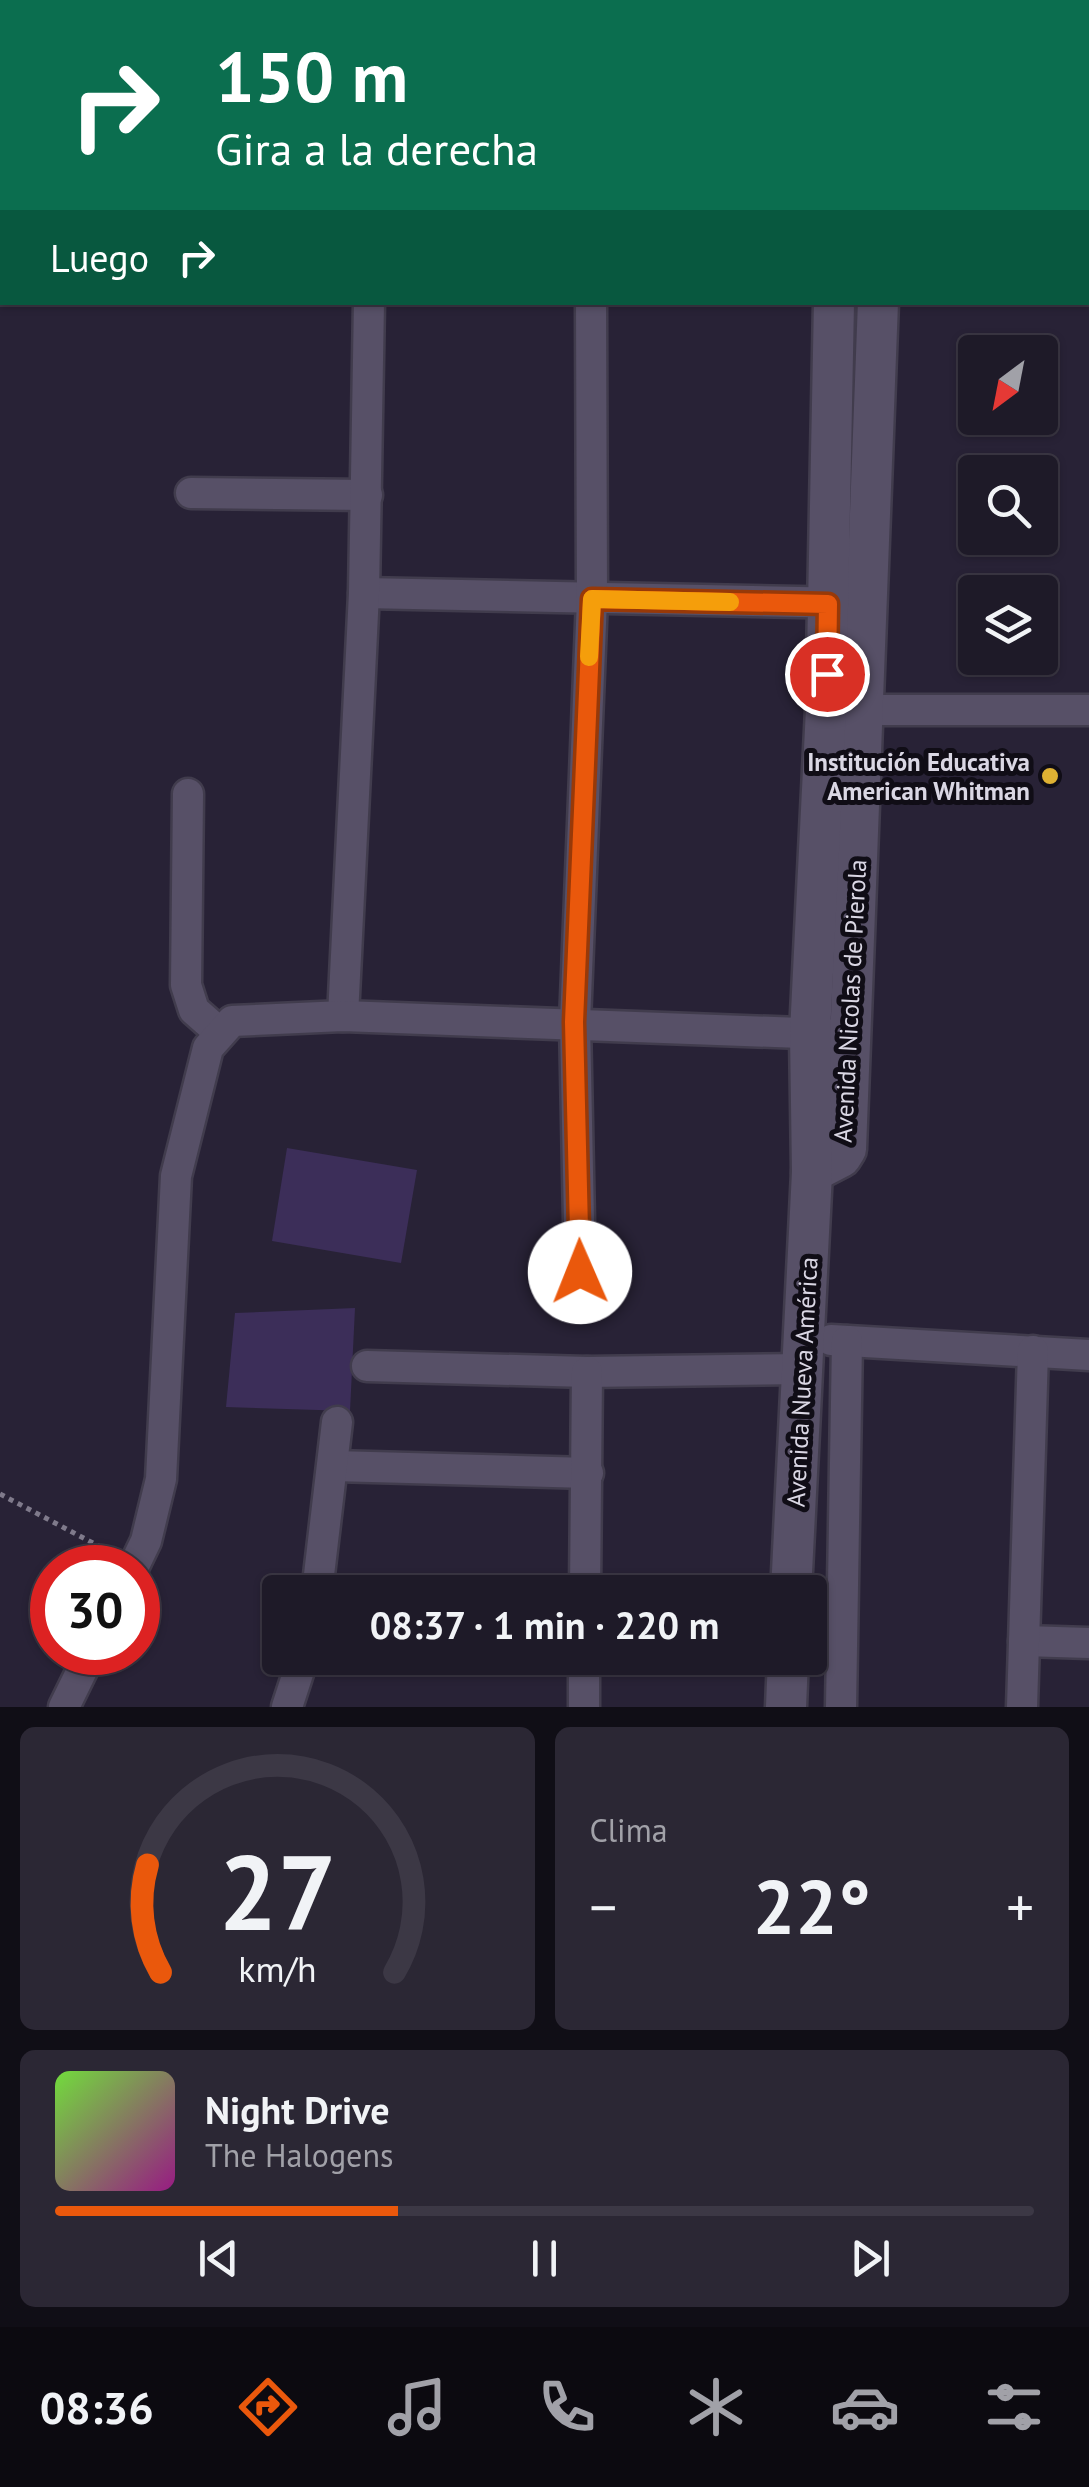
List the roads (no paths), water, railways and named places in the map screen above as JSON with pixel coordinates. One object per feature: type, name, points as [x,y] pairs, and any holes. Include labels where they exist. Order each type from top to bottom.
[{"type":"street","points":[[343,1016],[364,593],[369,305]]},
{"type":"street","points":[[580,1272],[574,1022],[592,599],[591,305]]},
{"type":"street","name":"Avenida Nicolas de Pierola","points":[[834,305],[848,603]]},
{"type":"street","name":"Avenida Nicolas de Pierola","points":[[845,710],[810,1033],[812,1172],[841,1157],[846,1148],[850,1035],[845,710],[848,603],[878,305]]},
{"type":"street","points":[[191,493],[366,496]]},
{"type":"street","points":[[364,593],[848,603]]},
{"type":"street","points":[[845,710],[1089,710]]},
{"type":"street","points":[[188,794],[186,985],[194,1010],[219,1032]]},
{"type":"street","points":[[142,1545],[157,1506],[160,1479],[176,1176],[208,1048],[232,1021],[343,1016],[850,1035]]},
{"type":"street","name":"Avenida Nueva América","points":[[792,1575],[812,1172]]},
{"type":"street","points":[[841,1707],[848,1341]]},
{"type":"street","points":[[367,1366],[587,1372],[803,1354],[848,1341],[1089,1355]]},
{"type":"street","points":[[1022,1707],[1033,1351]]},
{"type":"street","points":[[585,1575],[587,1372]]},
{"type":"street","points":[[320,1575],[337,1422]]},
{"type":"street","points":[[334,1466],[588,1473]]},
{"type":"street","points":[[1024,1641],[1089,1643]]},
{"type":"street","points":[[64,1707],[80,1675]]},
{"type":"street","points":[[287,1707],[297,1675]]},
{"type":"street","points":[[584,1675],[584,1707]]},
{"type":"street","points":[[786,1707],[787,1675]]},
{"type":"place","name":"Institución Educativa American Whitman","points":[[1050,776]]}]
